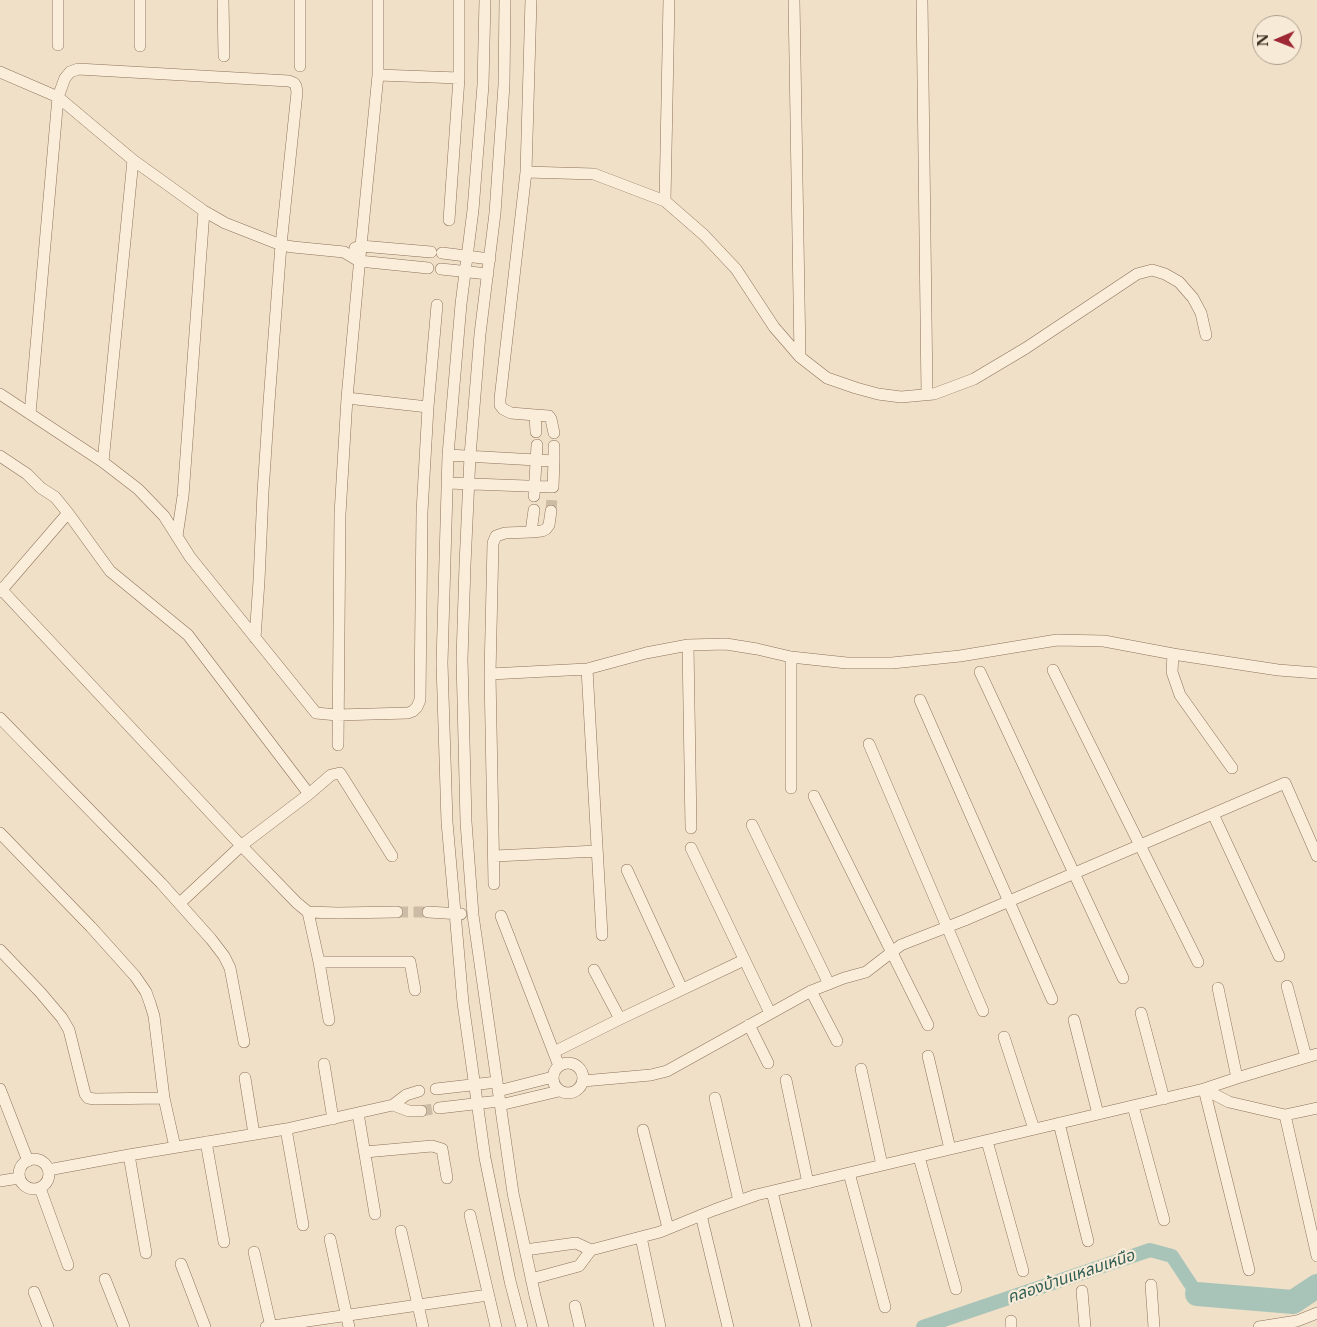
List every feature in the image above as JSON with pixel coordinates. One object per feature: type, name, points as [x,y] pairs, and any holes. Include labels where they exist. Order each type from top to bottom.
[{"type":"street","points":[[58,0],[58,45]]},
{"type":"street","points":[[140,0],[140,46]]},
{"type":"street","points":[[224,0],[224,56]]},
{"type":"street","points":[[300,0],[300,66]]},
{"type":"street","points":[[338,745],[340,514],[347,398],[360,246],[378,75],[378,0]]},
{"type":"street","points":[[448,220],[459,78],[459,0]]},
{"type":"street","points":[[485,0],[483,85],[473,210],[461,304],[448,455],[442,663],[447,822],[463,1002],[487,1168],[510,1281],[522,1327]]},
{"type":"street","points":[[505,0],[504,85],[495,213],[480,334],[470,456],[462,659],[466,822],[473,915],[498,1094],[513,1193],[542,1327]]},
{"type":"street","points":[[531,0],[526,172],[500,405],[511,413],[549,416],[554,433]]},
{"type":"street","points":[[665,201],[669,0]]},
{"type":"street","points":[[794,0],[800,356]]},
{"type":"street","points":[[922,0],[927,394]]},
{"type":"street","points":[[30,414],[58,96],[65,78],[70,72],[78,69],[280,80],[294,83],[297,92],[281,245],[262,492],[255,638]]},
{"type":"street","points":[[0,72],[58,96],[133,160],[204,211],[240,229],[281,245],[344,252],[359,261],[424,267],[431,252]]},
{"type":"street","points":[[378,75],[459,78]]},
{"type":"street","points":[[483,85],[504,85]]},
{"type":"street","points":[[103,462],[133,160]]},
{"type":"street","points":[[526,172],[594,174],[665,201],[704,235],[736,269],[774,326],[800,356],[827,378],[878,394],[901,397],[934,394],[974,379],[1026,348],[1137,274],[1152,270],[1166,274],[1179,282],[1193,298],[1201,313],[1206,335]]},
{"type":"street","points":[[177,536],[183,496],[204,211]]},
{"type":"street","points":[[344,252],[360,246],[467,255],[490,259]]},
{"type":"street","points":[[441,269],[488,274]]},
{"type":"street","points":[[0,394],[103,462],[138,489],[164,516],[190,557],[316,713],[338,715],[408,714],[417,707],[420,700],[422,512],[428,407],[437,305]]},
{"type":"street","points":[[347,398],[428,407]]},
{"type":"street","points":[[535,415],[536,432]]},
{"type":"street","points":[[535,491],[536,445]]},
{"type":"street","points":[[447,483],[553,492],[554,446]]},
{"type":"street","points":[[448,455],[554,461]]},
{"type":"street","points":[[0,456],[27,474],[41,488],[55,497],[110,571],[188,635],[309,794]]},
{"type":"street","points":[[531,532],[534,510]]},
{"type":"street","points":[[494,884],[495,856],[490,674],[493,543],[496,536],[505,533],[542,531],[546,529],[549,525],[551,511]]},
{"type":"street","points":[[68,513],[1,590],[297,903],[308,912],[338,914],[397,912]]},
{"type":"street","points":[[490,674],[587,669],[646,653],[688,645],[726,644],[790,657],[847,663],[892,664],[960,656],[1057,640],[1104,641],[1173,654],[1316,675]]},
{"type":"street","points":[[688,645],[691,828]]},
{"type":"street","points":[[1173,654],[1172,672],[1180,695],[1232,768]]},
{"type":"street","points":[[790,657],[791,788]]},
{"type":"street","points":[[587,669],[602,935]]},
{"type":"street","points":[[1053,670],[1198,962]]},
{"type":"street","points":[[980,672],[1123,978]]},
{"type":"street","points":[[920,700],[1052,999]]},
{"type":"street","points":[[0,718],[180,903],[211,938],[230,968],[244,1042]]},
{"type":"street","points":[[869,744],[983,1011]]},
{"type":"street","points":[[180,903],[242,845],[331,775],[340,774],[392,856]]},
{"type":"street","points":[[583,1081],[651,1075],[667,1071],[811,991],[866,972],[900,946],[1285,783],[1317,856]]},
{"type":"street","points":[[814,796],[928,1025]]},
{"type":"street","points":[[1213,814],[1279,956]]},
{"type":"street","points":[[752,825],[829,984]]},
{"type":"street","points":[[0,833],[91,927],[146,992],[154,1016],[164,1098],[175,1147]]},
{"type":"street","points":[[691,848],[770,1014]]},
{"type":"street","points":[[495,856],[597,851]]},
{"type":"street","points":[[627,870],[682,989]]},
{"type":"street","points":[[308,912],[329,1020]]},
{"type":"street","points":[[428,912],[473,915]]},
{"type":"street","points":[[501,916],[559,1066]]},
{"type":"street","points":[[0,950],[40,992],[66,1024],[73,1043],[85,1094],[88,1098],[164,1098]]},
{"type":"street","points":[[554,1052],[744,960]]},
{"type":"street","points":[[319,962],[410,962],[415,990]]},
{"type":"street","points":[[594,970],[620,1019]]},
{"type":"street","points":[[531,1279],[579,1266],[591,1250],[641,1237],[739,1201],[919,1156],[1204,1089],[1311,1056],[1287,986]]},
{"type":"street","points":[[1218,988],[1237,1078]]},
{"type":"street","points":[[811,991],[837,1041]]},
{"type":"street","points":[[1141,1013],[1164,1099]]},
{"type":"street","points":[[1074,1020],[1098,1114]]},
{"type":"street","points":[[749,1025],[768,1063]]},
{"type":"street","points":[[1004,1037],[1034,1130]]},
{"type":"street","points":[[928,1056],[950,1150]]},
{"type":"street","points":[[436,1089],[474,1084],[498,1094],[559,1091],[574,1093],[583,1081],[582,1072],[575,1064],[565,1063],[554,1072],[553,1082],[559,1091]]},
{"type":"street","points":[[324,1064],[333,1119]]},
{"type":"street","points":[[861,1069],[882,1166]]},
{"type":"street","points":[[439,1108],[478,1104],[498,1094],[553,1077]]},
{"type":"street","points":[[245,1078],[254,1134]]},
{"type":"street","points":[[786,1080],[808,1183]]},
{"type":"street","points":[[0,1089],[28,1160]]},
{"type":"street","points":[[1204,1089],[1229,1102],[1285,1115],[1317,1108]]},
{"type":"street","points":[[1204,1089],[1249,1270]]},
{"type":"street","points":[[48,1170],[286,1129],[333,1119],[393,1105],[406,1095],[419,1091]]},
{"type":"street","points":[[715,1098],[739,1201]]},
{"type":"street","points":[[393,1105],[409,1112],[421,1111]]},
{"type":"street","points":[[1133,1106],[1164,1220]]},
{"type":"street","points":[[358,1113],[375,1214]]},
{"type":"street","points":[[1285,1115],[1317,1256]]},
{"type":"street","points":[[1060,1123],[1088,1241]]},
{"type":"street","points":[[286,1129],[303,1225]]},
{"type":"street","points":[[643,1130],[668,1228]]},
{"type":"street","points":[[987,1140],[1023,1271]]},
{"type":"street","points":[[206,1142],[224,1242]]},
{"type":"street","points":[[365,1152],[432,1146],[442,1149],[447,1178]]},
{"type":"street","points":[[129,1155],[146,1253]]},
{"type":"street","points":[[919,1156],[956,1289]]},
{"type":"street","points":[[32,1159],[42,1162],[48,1170],[47,1180],[40,1188],[30,1188],[20,1178],[20,1168],[28,1160],[32,1159]]},
{"type":"street","points":[[849,1173],[885,1307]]},
{"type":"street","points":[[0,1181],[20,1178]]},
{"type":"street","points":[[40,1188],[68,1265]]},
{"type":"street","points":[[772,1192],[806,1327]]},
{"type":"street","points":[[470,1215],[496,1327]]},
{"type":"street","points":[[701,1215],[728,1327]]},
{"type":"street","points":[[401,1231],[423,1327]]},
{"type":"street","points":[[641,1237],[660,1327]]},
{"type":"street","points":[[330,1239],[349,1327]]},
{"type":"street","points":[[525,1250],[576,1243],[591,1250]]},
{"type":"street","points":[[254,1252],[269,1327],[488,1295]]},
{"type":"street","points":[[181,1264],[205,1327]]},
{"type":"street","points":[[105,1279],[124,1327]]},
{"type":"street","points":[[1151,1286],[1154,1327]]},
{"type":"street","points":[[1082,1291],[1085,1327]]},
{"type":"street","points":[[34,1292],[48,1327]]},
{"type":"street","points":[[575,1306],[580,1327]]},
{"type":"street","points":[[1259,1327],[1298,1324],[1317,1313]]},
{"type":"waterway","name":"คลองบ้านแหลมเหนือ","points":[[923,1327],[1150,1250],[1172,1256],[1197,1294]]},
{"type":"waterway","name":"คลองบ้านแหลมเหนือ","points":[[1197,1294],[1293,1302],[1317,1286]]},
{"type":"tunnel","points":[[551,511],[552,497]]},
{"type":"tunnel","points":[[397,912],[428,912]]},
{"type":"tunnel","points":[[421,1111],[439,1108]]}]
